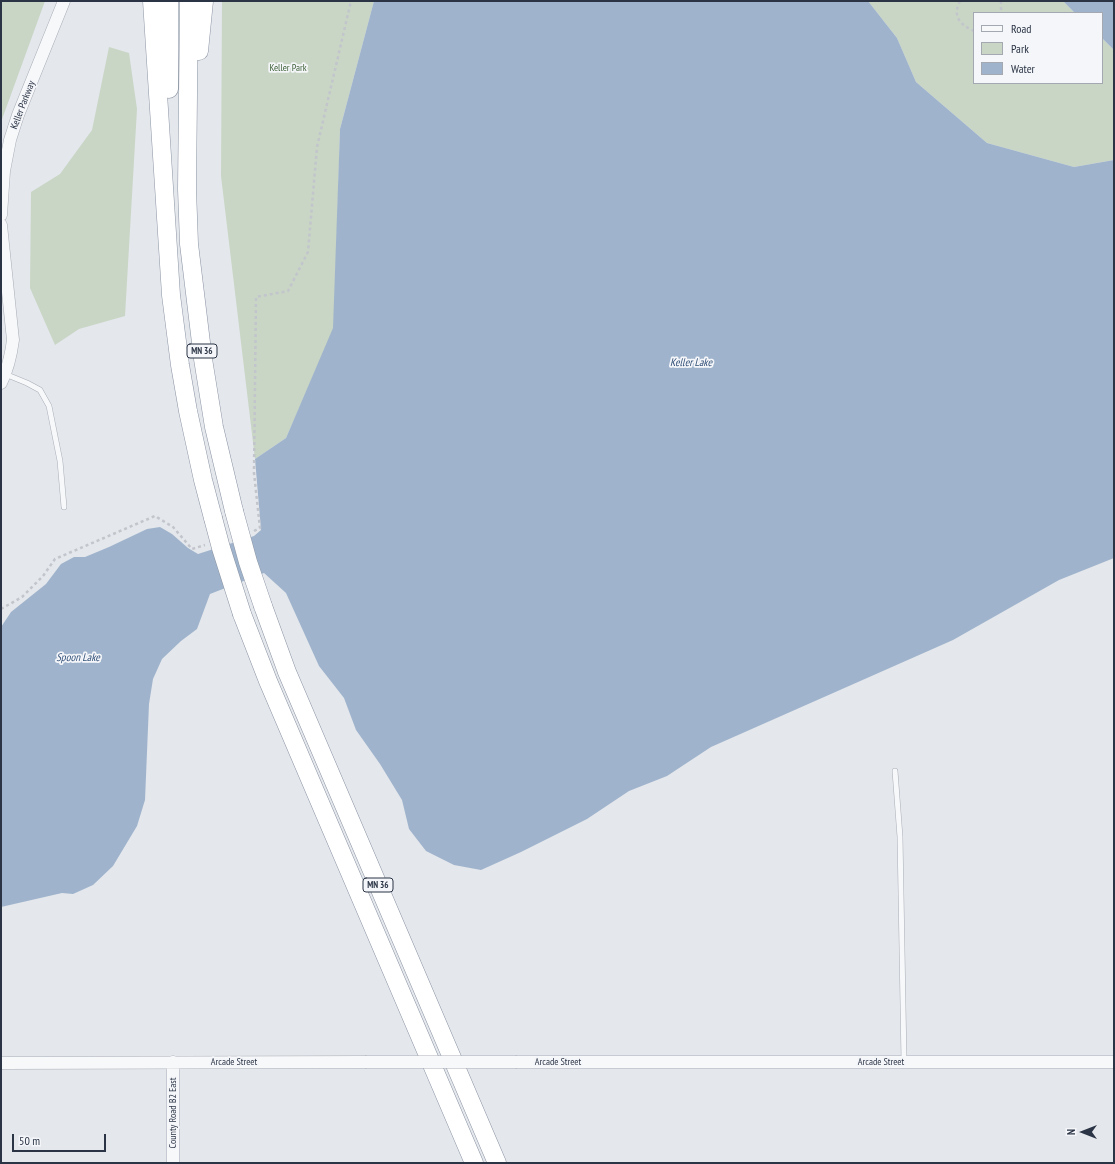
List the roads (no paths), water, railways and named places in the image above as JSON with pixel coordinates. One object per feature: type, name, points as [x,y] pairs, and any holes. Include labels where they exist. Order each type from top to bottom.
[{"type":"highway","points":[[152,1],[170,276]]},
{"type":"highway","name":"MN 36","points":[[169,1],[168,171],[170,276],[180,365],[202,480],[221,548],[242,614],[268,681],[474,1163]]},
{"type":"highway","name":"MN 36","points":[[189,1],[187,189],[189,244],[203,359],[214,428],[234,511],[248,562],[287,672],[497,1163]]},
{"type":"highway","points":[[187,189],[204,1]]},
{"type":"street","name":"Keller Parkway","points":[[1,215],[4,170],[10,140],[18,115],[64,1]]},
{"type":"street","points":[[1,225],[13,340],[10,358],[3,379]]},
{"type":"street","name":"County Road B2 East","points":[[173,1062],[173,1163]]},
{"type":"street","name":"Arcade Street","points":[[1,1063],[1114,1062]]},
{"type":"lane","points":[[3,379],[27,383],[40,390],[49,406],[60,461],[64,507]]},
{"type":"lane","points":[[895,771],[900,837],[904,1062]]},
{"type":"water","name":"Keller Lake","points":[[374,1],[868,1],[897,38],[916,82],[987,143],[1074,167],[1114,160],[1114,558],[1059,580],[953,640],[711,747],[667,776],[629,791],[587,819],[481,870],[454,865],[426,851],[409,829],[402,800],[380,764],[356,730],[344,698],[319,666],[286,593],[264,573],[210,594],[197,629],[181,641],[162,659],[153,679],[149,704],[145,800],[137,826],[113,866],[93,885],[73,894],[62,893],[1,907],[1,627],[11,612],[46,584],[61,564],[74,557],[85,557],[147,529],[160,527],[172,534],[188,548],[198,554],[254,536],[261,530],[255,459],[286,438],[333,328],[340,129]]},
{"type":"water","points":[[1063,1],[1114,1],[1114,50],[1103,39],[1103,12],[1074,12]]},
{"type":"park label","name":"Keller Park","points":[[288,68]]},
{"type":"water label","name":"Spoon Lake","points":[[78,658]]}]
